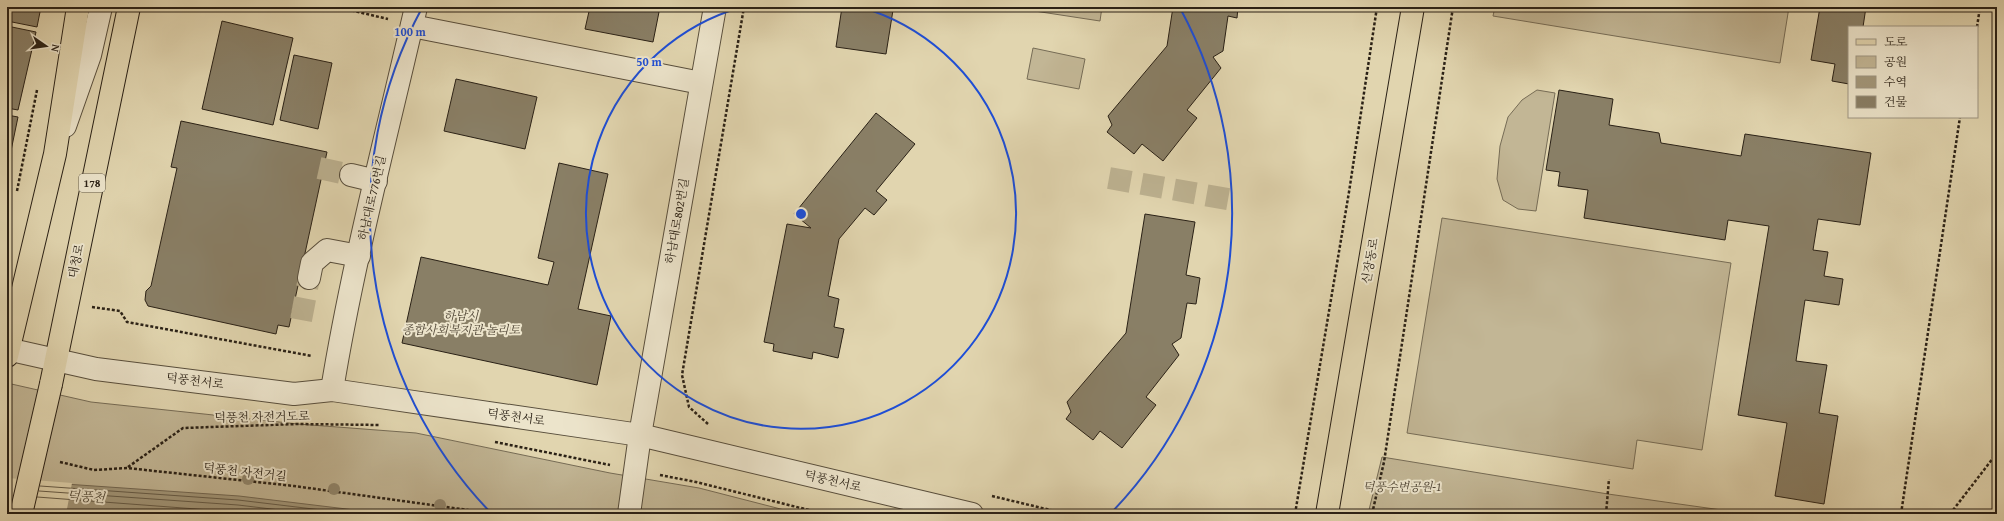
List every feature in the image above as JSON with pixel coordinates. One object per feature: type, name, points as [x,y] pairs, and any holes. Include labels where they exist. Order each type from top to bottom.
[{"type":"main road","points":[[8,351],[55,154],[78,7]]},
{"type":"main road","name":"대청로","points":[[21,514],[50,384],[129,7]]},
{"type":"main road","name":"신장동로","points":[[1327,514],[1413,7]]},
{"type":"street","points":[[55,154],[90,56],[101,7]]},
{"type":"street","name":"하남대로802번길","points":[[629,514],[640,435],[715,7]]},
{"type":"street","points":[[407,18],[701,83]]},
{"type":"street","name":"하남대로776번길","points":[[332,390],[340,342],[376,181],[407,18]]},
{"type":"street","points":[[351,175],[376,181]]},
{"type":"street","points":[[310,278],[312,263],[327,250],[359,256]]},
{"type":"street","name":"덕풍천서로","points":[[8,351],[55,359],[96,369],[294,394],[332,390],[640,435],[972,514]]},
{"type":"path","points":[[337,7],[407,18]]},
{"type":"path","points":[[710,425],[689,406],[682,375],[744,7]]},
{"type":"path","points":[[1294,514],[1348,192],[1377,7]]},
{"type":"path","points":[[1372,514],[1384,462],[1453,7]]},
{"type":"path","points":[[1977,26],[1980,7]]},
{"type":"path","points":[[16,199],[38,84]]},
{"type":"path","points":[[1901,514],[1960,118]]},
{"type":"path","points":[[120,311],[127,322],[290,352]]},
{"type":"path","name":"덕풍천 자전거도로","points":[[127,468],[183,428],[298,424],[388,424],[356,420]]},
{"type":"path","points":[[488,441],[696,482],[825,514]]},
{"type":"path","points":[[1950,514],[1997,453]]},
{"type":"path","name":"덕풍천 자전거길","points":[[58,462],[94,470],[127,468],[294,486],[468,510],[482,514]]},
{"type":"path","points":[[1606,514],[1609,479]]},
{"type":"green space","points":[[1028,7],[1102,7],[1100,21],[1028,10]]},
{"type":"green space","points":[[1495,7],[1789,7],[1780,63],[1493,16]]},
{"type":"green space","points":[[1033,48],[1085,59],[1079,89],[1027,79]]},
{"type":"green space","points":[[1537,90],[1555,93],[1536,211],[1518,209],[1503,200],[1497,179],[1500,146],[1508,117],[1522,100]]},
{"type":"green space","points":[[1442,218],[1731,263],[1702,450],[1637,440],[1633,469],[1407,433]]},
{"type":"green space","points":[[7,383],[91,402],[298,424],[416,433],[610,473],[699,488],[800,514],[7,514]]},
{"type":"green space","name":"덕풍수변공원-1","points":[[1382,457],[1608,494],[1750,514],[1368,514]]},
{"type":"water","name":"덕풍천","points":[[7,480],[239,496],[388,514],[7,514]]},
{"type":"pier","points":[[7,478],[72,483],[66,514],[7,514]]},
{"type":"building","points":[[7,7],[41,7],[37,27],[7,21]]},
{"type":"building","points":[[590,7],[660,7],[653,42],[585,29]]},
{"type":"building","points":[[842,7],[904,7],[904,11],[893,10],[886,54],[836,47]]},
{"type":"building","points":[[1173,7],[1238,7],[1237,18],[1228,16],[1223,51],[1213,57],[1221,68],[1187,110],[1197,118],[1163,161],[1142,144],[1134,154],[1107,132],[1112,125],[1108,116],[1167,46]]},
{"type":"building","points":[[1820,7],[1866,7],[1863,26],[1848,26],[1848,84],[1832,81],[1835,64],[1811,60]]},
{"type":"building","points":[[222,21],[293,38],[273,125],[202,109]]},
{"type":"building","points":[[7,26],[36,32],[18,110],[7,108]]},
{"type":"building","points":[[294,55],[332,63],[318,129],[280,120]]},
{"type":"building","points":[[456,79],[537,97],[525,149],[444,131]]},
{"type":"building","points":[[1559,90],[1613,99],[1609,125],[1659,133],[1661,143],[1741,156],[1745,134],[1871,153],[1860,225],[1818,219],[1813,250],[1828,252],[1824,276],[1843,279],[1839,305],[1805,300],[1796,361],[1827,365],[1819,413],[1838,416],[1824,504],[1775,496],[1787,423],[1738,415],[1769,226],[1728,220],[1725,240],[1584,218],[1588,190],[1558,186],[1560,172],[1546,170]]},
{"type":"building","points":[[876,113],[915,144],[876,191],[887,200],[874,215],[865,208],[839,239],[828,296],[839,299],[834,327],[844,329],[838,358],[813,352],[812,359],[773,351],[774,344],[764,342],[787,224],[811,228],[794,214]]},
{"type":"building","points":[[7,115],[18,117],[7,170]]},
{"type":"building","points":[[181,121],[327,152],[289,327],[278,325],[276,334],[148,306],[145,300],[146,291],[151,286],[177,168],[171,167]]},
{"type":"building","points":[[559,163],[608,174],[578,309],[611,316],[597,385],[402,343],[421,257],[548,285],[554,262],[538,258]]},
{"type":"building","points":[[1145,214],[1195,222],[1186,275],[1200,278],[1196,304],[1187,303],[1181,338],[1172,344],[1179,355],[1146,397],[1156,405],[1122,448],[1100,431],[1093,440],[1066,419],[1071,412],[1067,402],[1126,333]]},
{"type":"tunnel","points":[[319,168],[351,175]]},
{"type":"tunnel","points":[[1109,178],[1233,200]]},
{"type":"tunnel","points":[[301,320],[309,278]]},
{"type":"park label","name":"하남시 종합사회복지관 놀리토","points":[[461,323]]}]
